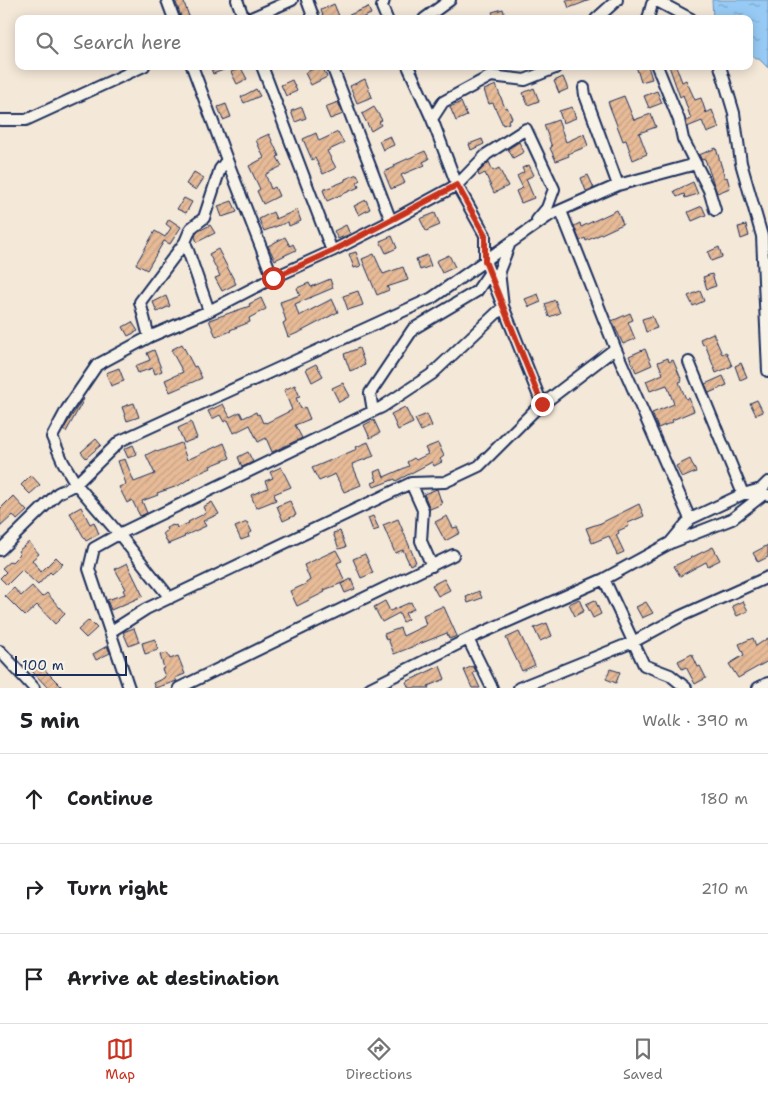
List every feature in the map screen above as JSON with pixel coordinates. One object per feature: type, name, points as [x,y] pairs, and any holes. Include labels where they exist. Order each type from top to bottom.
[{"type":"street","points":[[167,0],[173,15]]},
{"type":"street","points":[[237,0],[243,15]]},
{"type":"street","points":[[258,15],[292,0]]},
{"type":"street","points":[[307,0],[313,15]]},
{"type":"street","points":[[384,0],[382,7],[385,15]]},
{"type":"street","points":[[429,15],[450,0]]},
{"type":"street","points":[[600,15],[617,0]]},
{"type":"street","points":[[649,15],[652,4],[656,0],[684,15]]},
{"type":"street","points":[[0,120],[26,120],[135,70]]},
{"type":"street","points":[[193,70],[273,278]]},
{"type":"street","points":[[264,70],[332,251]]},
{"type":"street","points":[[333,70],[390,221]]},
{"type":"street","points":[[410,70],[432,119],[457,185],[485,235],[485,261],[542,404]]},
{"type":"street","points":[[432,119],[443,102],[491,76],[525,80],[550,70]]},
{"type":"street","points":[[659,70],[679,120],[683,139],[709,190],[715,210]]},
{"type":"street","points":[[721,70],[734,113],[741,163],[762,236],[768,372]]},
{"type":"street","points":[[584,88],[618,185]]},
{"type":"street","points":[[170,598],[76,484],[63,462],[52,436],[97,365],[149,337],[208,311],[332,251],[457,185],[487,154],[526,129],[554,189],[547,208],[531,228]]},
{"type":"street","points":[[149,337],[140,302],[185,242],[191,228],[204,218],[220,169],[227,160]]},
{"type":"street","points":[[0,550],[58,493],[76,484],[120,441],[432,298],[550,215],[618,185],[696,164]]},
{"type":"street","points":[[561,211],[616,350],[690,519]]},
{"type":"street","points":[[185,242],[208,311]]},
{"type":"street","points":[[504,307],[500,271],[510,244]]},
{"type":"street","points":[[373,412],[370,393],[413,329],[477,291],[490,272]]},
{"type":"street","points":[[129,688],[89,569],[94,548],[119,534],[373,412],[432,374],[504,307]]},
{"type":"street","points":[[110,632],[146,609],[411,483],[445,482],[480,466],[542,404],[612,351],[616,350]]},
{"type":"street","points":[[689,362],[743,494]]},
{"type":"street","points":[[670,543],[690,519],[743,494],[761,488],[768,482]]},
{"type":"street","points":[[411,483],[423,510],[421,542],[432,566]]},
{"type":"street","points":[[743,494],[766,494]]},
{"type":"street","points":[[370,688],[384,685],[468,639],[604,579],[670,543],[732,519],[766,494]]},
{"type":"street","points":[[179,688],[453,556]]},
{"type":"street","points":[[519,688],[633,642],[681,616],[768,577]]},
{"type":"street","points":[[604,579],[644,665],[670,675],[686,688]]},
{"type":"street","points":[[468,639],[492,688]]},
{"type":"street","points":[[0,652],[34,688]]},
{"type":"street","points":[[758,688],[768,683]]},
{"type":"water","points":[[712,0],[768,0],[768,68],[753,56],[753,15],[713,15]]},
{"type":"building","points":[[175,0],[183,0],[189,15],[181,15]]},
{"type":"building","points":[[566,0],[590,0],[569,8]]},
{"type":"building","points":[[334,4],[339,15],[323,15],[321,10]]},
{"type":"building","points":[[368,7],[371,14],[369,15],[349,15]]},
{"type":"building","points":[[503,9],[505,15],[493,15],[492,12]]},
{"type":"building","points":[[212,70],[223,70],[213,74]]},
{"type":"building","points":[[242,70],[247,79],[237,84],[231,72]]},
{"type":"building","points":[[311,70],[324,70],[327,77],[311,85],[305,73]]},
{"type":"building","points":[[637,70],[649,70],[652,79],[641,82]]},
{"type":"building","points":[[670,70],[678,70],[682,82],[686,80],[695,100],[701,98],[706,113],[712,110],[719,128],[707,133],[702,121],[687,127],[686,121],[691,119],[683,95],[680,97]]},
{"type":"building","points":[[563,77],[568,89],[559,93],[554,81]]},
{"type":"building","points":[[365,79],[372,97],[357,103],[350,86]]},
{"type":"building","points":[[292,80],[297,91],[286,96],[281,85]]},
{"type":"building","points":[[496,85],[505,108],[507,107],[512,118],[508,120],[509,123],[503,125],[493,103],[489,104],[484,90]]},
{"type":"building","points":[[534,88],[539,101],[528,105],[523,93]]},
{"type":"building","points":[[256,89],[260,96],[244,103],[241,97]]},
{"type":"building","points":[[657,91],[662,103],[649,108],[644,96]]},
{"type":"building","points":[[624,96],[634,120],[651,114],[656,127],[639,133],[647,154],[633,160],[626,140],[623,141],[608,102]]},
{"type":"building","points":[[338,102],[343,114],[330,119],[325,107]]},
{"type":"building","points":[[461,102],[467,116],[456,121],[450,107]]},
{"type":"building","points":[[226,104],[231,117],[223,120],[218,107]]},
{"type":"building","points":[[302,107],[306,118],[295,122],[291,111]]},
{"type":"building","points":[[374,107],[382,120],[379,122],[381,125],[371,131],[362,114]]},
{"type":"building","points":[[572,107],[576,118],[563,123],[559,111]]},
{"type":"building","points":[[558,120],[566,142],[584,134],[588,146],[556,161],[550,148],[552,147],[544,125]]},
{"type":"building","points":[[338,132],[344,143],[327,151],[336,168],[323,174],[315,158],[312,160],[303,139],[316,133],[319,141]]},
{"type":"building","points":[[269,134],[282,166],[266,174],[271,189],[275,187],[279,196],[263,204],[257,191],[260,189],[249,166],[264,158],[256,140]]},
{"type":"building","points":[[390,136],[394,145],[383,150],[379,141]]},
{"type":"building","points":[[482,139],[484,144],[471,150],[469,144]]},
{"type":"building","points":[[519,142],[524,152],[513,158],[508,149]]},
{"type":"building","points":[[716,148],[730,188],[717,193],[705,159],[702,160],[699,155]]},
{"type":"building","points":[[425,151],[429,159],[423,162],[425,165],[401,175],[405,183],[391,189],[384,172],[395,167],[394,165]]},
{"type":"building","points":[[489,162],[493,171],[499,168],[508,186],[494,193],[485,173],[479,176],[478,173]]},
{"type":"building","points":[[529,165],[534,175],[526,179],[534,198],[521,203],[516,191],[523,188],[517,176],[524,172],[522,168]]},
{"type":"building","points":[[194,172],[204,178],[196,190],[186,184]]},
{"type":"building","points":[[357,174],[360,180],[357,182],[359,187],[327,201],[323,190]]},
{"type":"building","points":[[588,175],[594,188],[586,191],[581,178]]},
{"type":"building","points":[[693,182],[698,194],[685,198],[684,194],[677,197],[674,191]]},
{"type":"building","points":[[184,198],[192,202],[186,213],[177,209]]},
{"type":"building","points":[[366,200],[370,209],[359,215],[354,206]]},
{"type":"building","points":[[232,201],[237,212],[222,217],[218,206]]},
{"type":"building","points":[[702,206],[706,215],[692,221],[688,212]]},
{"type":"building","points":[[297,210],[301,221],[289,226],[288,222],[264,231],[259,219],[273,212],[276,219]]},
{"type":"building","points":[[617,210],[623,224],[586,241],[585,238],[580,241],[574,226],[580,223],[581,227]]},
{"type":"building","points":[[435,213],[440,225],[426,231],[420,219]]},
{"type":"building","points":[[169,219],[181,227],[170,244],[164,241],[147,270],[136,264],[155,231],[165,237],[171,228],[166,224]]},
{"type":"building","points":[[210,225],[215,233],[197,242],[195,237],[197,232]]},
{"type":"building","points":[[346,225],[350,234],[338,239],[334,231]]},
{"type":"building","points":[[746,225],[749,236],[741,239],[738,227]]},
{"type":"building","points":[[392,236],[397,248],[386,253],[380,241]]},
{"type":"building","points":[[285,237],[290,246],[293,244],[296,250],[275,260],[268,246]]},
{"type":"building","points":[[719,247],[722,257],[711,261],[708,252]]},
{"type":"building","points":[[218,249],[236,284],[222,291],[215,278],[220,276],[209,254]]},
{"type":"building","points":[[356,252],[361,266],[354,268],[349,254]]},
{"type":"building","points":[[374,254],[383,274],[403,267],[408,280],[387,287],[389,290],[377,295],[362,259]]},
{"type":"building","points":[[427,255],[431,266],[420,270],[416,259]]},
{"type":"building","points":[[449,255],[455,267],[442,273],[436,261]]},
{"type":"building","points":[[712,274],[716,286],[707,289],[703,277]]},
{"type":"building","points":[[330,279],[333,288],[295,304],[299,316],[332,299],[338,312],[288,337],[283,323],[286,321],[280,302],[300,295],[297,288],[309,283],[311,287]]},
{"type":"building","points":[[358,291],[363,305],[348,310],[343,296]]},
{"type":"building","points":[[700,291],[704,301],[693,306],[688,296]]},
{"type":"building","points":[[538,294],[541,302],[529,307],[525,299]]},
{"type":"building","points":[[166,296],[170,306],[157,312],[153,302]]},
{"type":"building","points":[[261,298],[266,309],[249,318],[250,322],[216,337],[209,320],[250,306],[249,304]]},
{"type":"building","points":[[555,300],[560,313],[549,317],[545,304]]},
{"type":"building","points":[[630,313],[633,320],[628,322],[635,339],[623,344],[612,321]]},
{"type":"building","points":[[652,316],[657,328],[646,332],[642,319]]},
{"type":"building","points":[[132,322],[138,331],[128,336],[123,327]]},
{"type":"building","points":[[713,333],[722,354],[726,352],[732,366],[716,373],[705,344],[703,345],[700,339]]},
{"type":"building","points":[[182,344],[202,378],[170,392],[165,380],[183,372],[171,350]]},
{"type":"building","points":[[359,348],[365,365],[350,371],[344,354]]},
{"type":"building","points":[[645,349],[652,365],[636,372],[629,356]]},
{"type":"building","points":[[154,350],[162,371],[155,374],[153,368],[138,373],[135,366],[150,360],[147,353]]},
{"type":"building","points":[[668,358],[669,362],[673,360],[682,381],[679,382],[686,399],[689,398],[694,411],[658,428],[652,413],[674,404],[667,385],[650,391],[646,381],[663,374],[658,362]]},
{"type":"building","points":[[741,363],[747,377],[740,380],[735,366]]},
{"type":"building","points":[[316,364],[323,376],[312,382],[306,369]]},
{"type":"building","points":[[119,368],[124,381],[111,386],[106,373]]},
{"type":"building","points":[[723,376],[727,385],[709,393],[705,384]]},
{"type":"building","points":[[343,383],[350,396],[339,402],[332,388]]},
{"type":"building","points":[[295,385],[300,397],[296,398],[301,409],[305,407],[310,419],[295,425],[302,438],[272,452],[266,438],[258,442],[250,425],[234,433],[228,420],[224,422],[220,415],[212,419],[208,411],[223,404],[230,417],[240,412],[243,418],[256,412],[263,423],[266,423],[292,410],[284,390]]},
{"type":"building","points":[[84,399],[66,432],[63,430]]},
{"type":"building","points":[[757,400],[763,412],[756,415],[750,403]]},
{"type":"building","points":[[134,403],[139,417],[127,421],[122,407]]},
{"type":"building","points":[[405,407],[413,423],[398,430],[391,414]]},
{"type":"building","points":[[427,414],[432,426],[421,431],[415,419]]},
{"type":"building","points":[[374,420],[380,433],[370,438],[364,425]]},
{"type":"building","points":[[191,422],[197,438],[184,443],[178,428]]},
{"type":"building","points":[[96,439],[101,445],[86,458],[81,452]]},
{"type":"building","points":[[368,442],[374,456],[352,464],[361,485],[344,492],[335,474],[319,481],[312,468],[357,449],[356,447]]},
{"type":"building","points":[[181,443],[187,460],[224,443],[230,458],[210,466],[211,468],[195,475],[178,486],[157,493],[158,495],[142,501],[147,513],[140,516],[132,500],[127,503],[119,487],[126,484],[118,461],[125,459],[134,482],[155,474],[146,455]]},
{"type":"building","points":[[438,443],[444,456],[440,459],[442,462],[434,466],[432,462],[396,481],[395,479],[374,487],[372,483],[377,481],[374,472],[381,469],[384,477],[409,466],[407,462],[428,454],[425,448]]},
{"type":"building","points":[[133,445],[137,454],[128,458],[124,449]]},
{"type":"building","points":[[248,452],[253,462],[242,467],[238,457]]},
{"type":"building","points":[[690,459],[696,472],[682,478],[676,466]]},
{"type":"building","points":[[281,467],[291,487],[274,494],[276,500],[256,508],[251,495],[268,488],[265,481],[273,478],[270,472]]},
{"type":"building","points":[[31,475],[40,485],[30,494],[21,485]]},
{"type":"building","points":[[437,489],[442,504],[430,509],[424,494]]},
{"type":"building","points":[[13,496],[27,511],[17,520],[13,515],[0,527],[0,509]]},
{"type":"building","points":[[290,501],[296,515],[283,521],[277,506]]},
{"type":"building","points":[[212,502],[219,514],[203,521],[206,526],[168,544],[163,533],[167,531],[166,528],[176,525],[177,528],[189,523],[206,513],[203,507]]},
{"type":"building","points":[[639,504],[644,516],[628,523],[629,526],[618,531],[619,533],[616,535],[624,552],[617,555],[609,536],[592,543],[586,528],[601,523]]},
{"type":"building","points":[[81,507],[90,524],[94,522],[99,534],[86,541],[70,513]]},
{"type":"building","points":[[373,516],[379,529],[373,531],[368,518]]},
{"type":"building","points":[[447,516],[453,528],[457,527],[460,533],[445,541],[435,522]]},
{"type":"building","points":[[398,519],[416,562],[410,565],[403,550],[395,553],[383,525]]},
{"type":"building","points":[[247,522],[252,532],[248,534],[249,537],[241,540],[235,527]]},
{"type":"building","points":[[340,531],[346,547],[339,549],[333,533]]},
{"type":"building","points":[[29,542],[39,554],[32,560],[41,572],[56,557],[63,564],[52,574],[50,572],[38,585],[22,570],[7,585],[0,578],[6,572],[2,568],[10,561],[12,562],[20,554],[18,551]]},
{"type":"building","points":[[768,545],[768,557],[758,562],[753,553]]},
{"type":"building","points":[[713,547],[720,560],[708,566],[706,562],[680,576],[674,566]]},
{"type":"building","points":[[336,550],[342,561],[337,563],[345,582],[324,590],[325,592],[297,606],[290,591],[306,584],[310,580],[304,565]]},
{"type":"building","points":[[365,554],[373,573],[361,578],[353,559]]},
{"type":"building","points":[[127,563],[143,596],[111,610],[107,600],[125,594],[123,590],[126,589],[115,569]]},
{"type":"building","points":[[351,579],[355,589],[345,593],[341,584]]},
{"type":"building","points":[[444,579],[450,590],[438,596],[432,585]]},
{"type":"building","points":[[32,586],[42,597],[47,593],[65,614],[55,624],[37,605],[25,616],[5,596],[14,588],[21,596]]},
{"type":"building","points":[[479,591],[482,598],[468,603],[466,597]]},
{"type":"building","points":[[579,599],[584,611],[575,616],[569,604]]},
{"type":"building","points":[[595,600],[601,614],[593,618],[586,604]]},
{"type":"building","points":[[385,601],[390,611],[411,602],[414,609],[405,613],[408,619],[403,622],[399,613],[382,622],[374,607]]},
{"type":"building","points":[[743,601],[748,611],[737,616],[732,606]]},
{"type":"building","points":[[646,602],[653,613],[642,618],[636,607]]},
{"type":"building","points":[[444,607],[457,636],[449,639],[447,633],[394,654],[384,634],[400,628],[403,636],[426,625],[423,615]]},
{"type":"building","points":[[89,620],[97,628],[86,638],[78,630]]},
{"type":"building","points":[[547,623],[552,636],[540,641],[534,628]]},
{"type":"building","points":[[134,628],[139,642],[129,646],[123,632]]},
{"type":"building","points":[[519,632],[535,665],[522,671],[506,638]]},
{"type":"building","points":[[753,638],[756,646],[768,638],[768,661],[738,678],[729,664],[744,655],[739,644]]},
{"type":"building","points":[[155,639],[158,650],[145,654],[142,643]]},
{"type":"building","points":[[107,646],[110,653],[96,660],[93,654]]},
{"type":"building","points":[[167,653],[170,659],[178,656],[185,674],[175,678],[177,681],[155,688],[153,683],[165,676],[160,655]]},
{"type":"building","points":[[692,654],[706,678],[695,684],[686,667],[682,669],[678,661]]},
{"type":"building","points":[[38,662],[63,688],[48,688],[30,669]]},
{"type":"building","points":[[440,666],[445,679],[428,686],[429,688],[409,688],[406,682]]},
{"type":"building","points":[[473,666],[476,671],[473,673],[480,688],[472,688],[464,670]]},
{"type":"building","points":[[610,669],[620,672],[616,683],[606,679]]},
{"type":"route","points":[[273,278],[332,251],[457,185],[485,235],[485,261],[542,404]]}]
